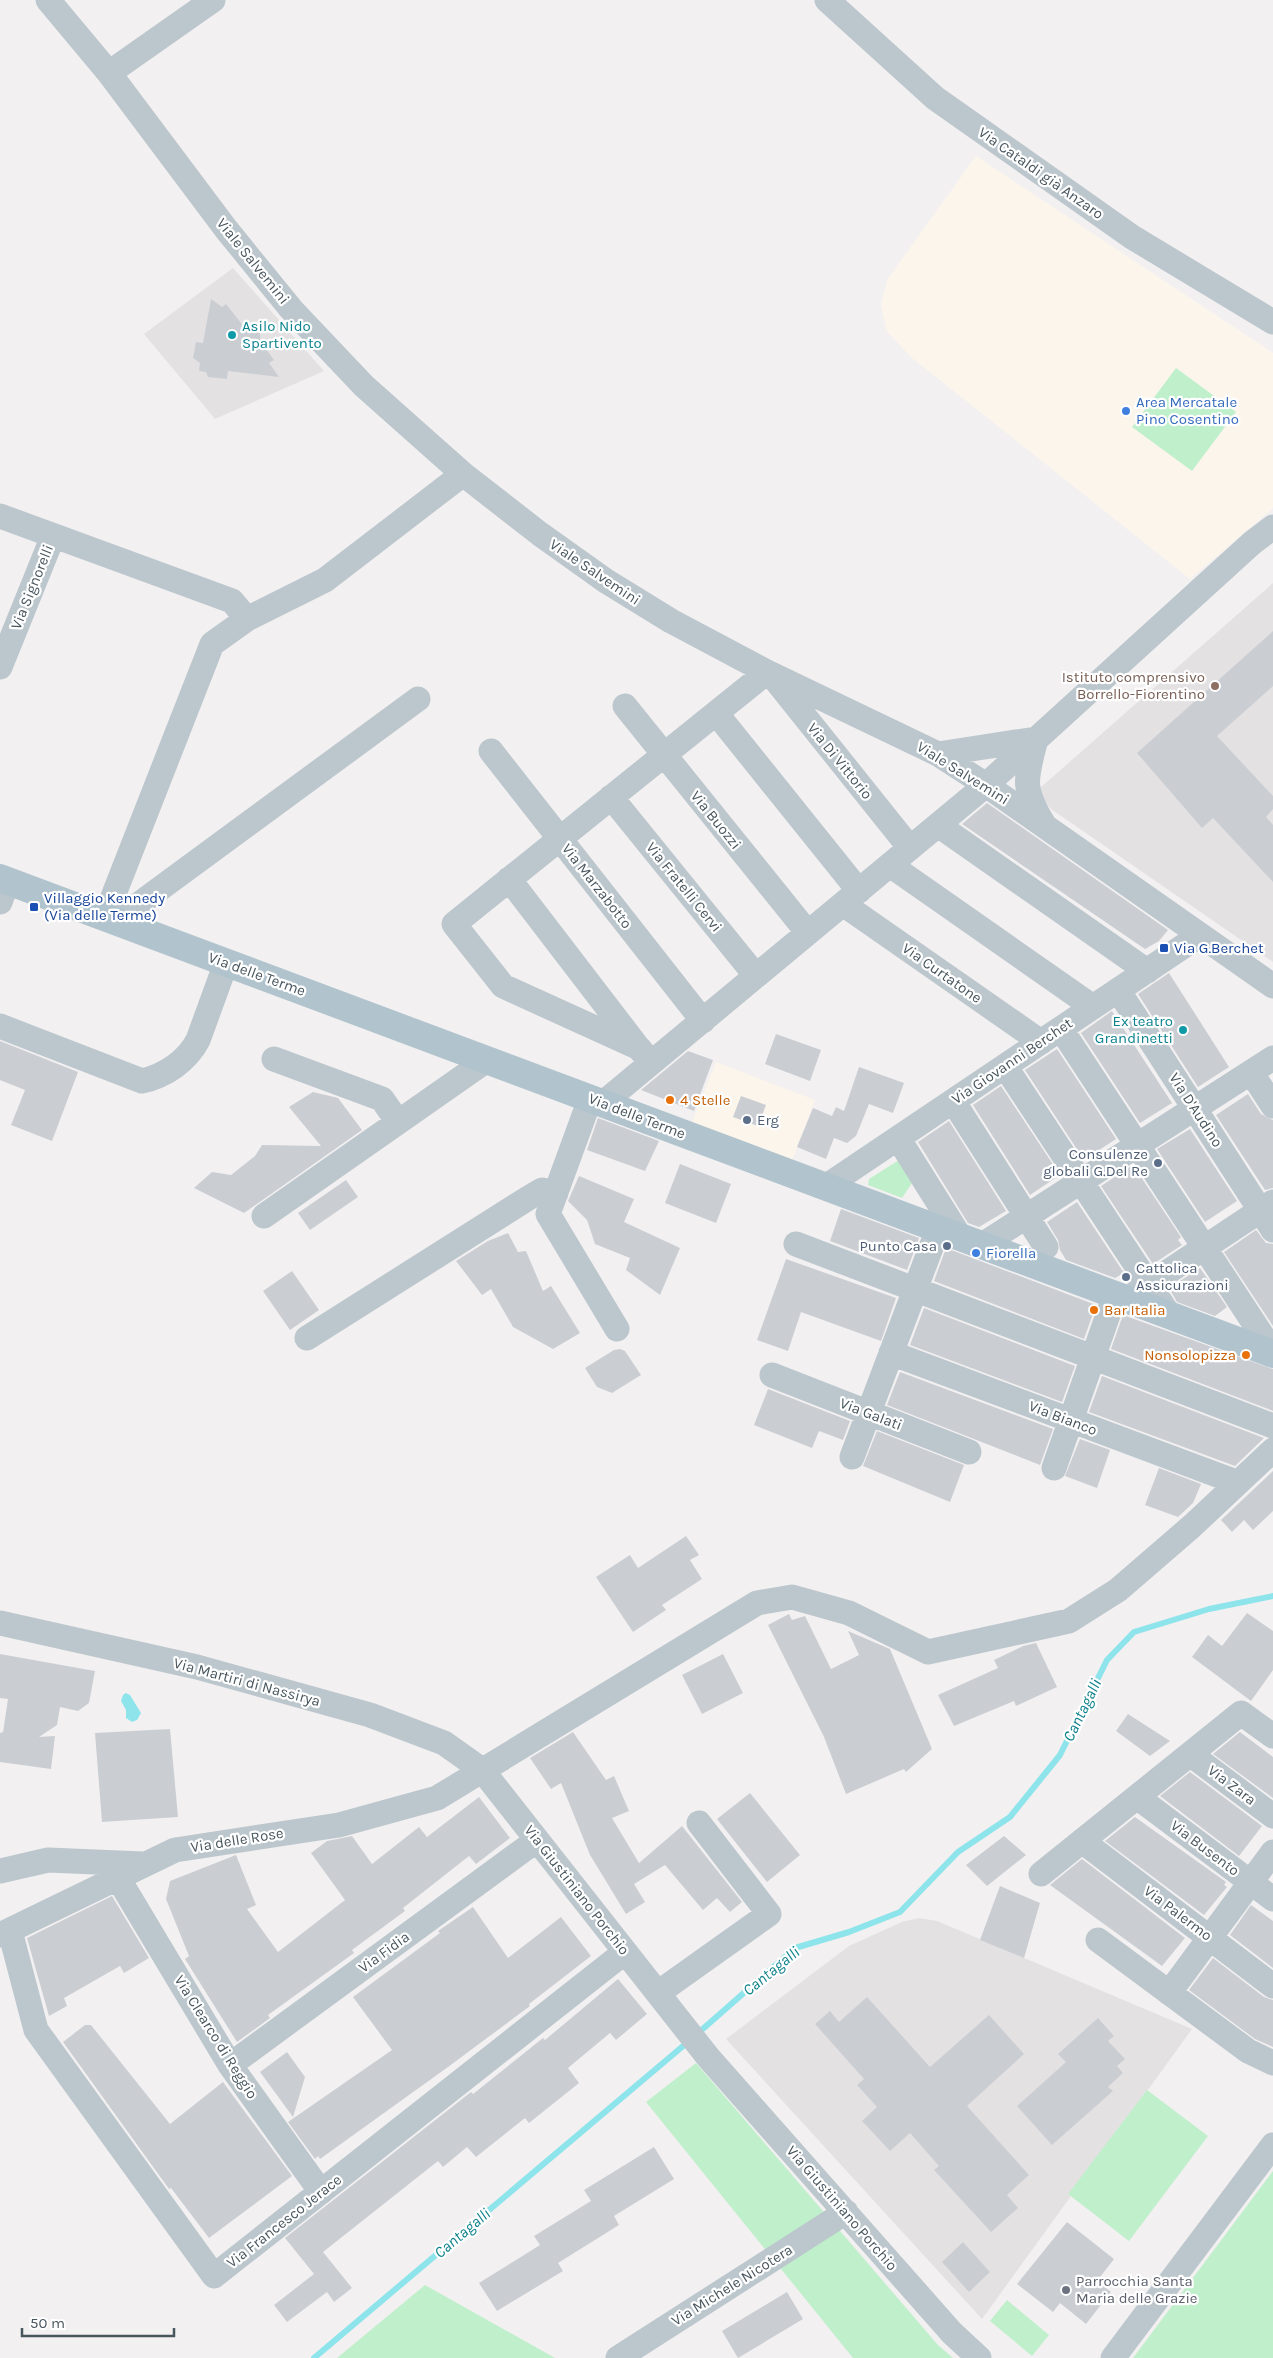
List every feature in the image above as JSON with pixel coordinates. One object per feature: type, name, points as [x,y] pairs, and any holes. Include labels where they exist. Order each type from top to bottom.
[{"type":"main road","name":"Via delle Terme","points":[[3,887],[110,919],[1121,1298],[1273,1353]]},
{"type":"street","name":"Viale Salvemini","points":[[48,0],[108,73],[226,229],[291,309],[364,386],[463,474],[540,534],[606,581],[671,621],[769,672],[938,754],[986,785],[1273,986]]},
{"type":"street","points":[[108,73],[213,0]]},
{"type":"street","name":"Via Cataldi già Anzaro","points":[[827,0],[943,104],[1132,237],[1273,322]]},
{"type":"street","points":[[110,919],[212,644],[247,619],[325,580],[463,474]]},
{"type":"street","points":[[0,516],[232,601],[247,619]]},
{"type":"street","points":[[617,1329],[548,1214],[597,1101],[645,1056],[703,1021],[986,785],[1252,543],[1273,527]]},
{"type":"street","name":"Via Signorelli","points":[[0,667],[53,536]]},
{"type":"street","points":[[645,1056],[503,986],[454,924],[769,672]]},
{"type":"street","name":"Via Di Vittorio","points":[[769,672],[910,848]]},
{"type":"street","points":[[110,919],[418,699]]},
{"type":"street","name":"Via Buozzi","points":[[625,706],[808,933]]},
{"type":"street","name":"Via Curtatone","points":[[716,713],[851,898],[1051,1035]]},
{"type":"street","points":[[938,754],[1036,739]]},
{"type":"street","points":[[1036,739],[1026,776],[1026,788],[1030,802],[1044,826]]},
{"type":"street","name":"Via Marzabotto","points":[[491,751],[703,1021]]},
{"type":"street","name":"Via Fratelli Cervi","points":[[612,797],[756,976]]},
{"type":"street","points":[[938,825],[1146,971]]},
{"type":"street","points":[[890,865],[1093,1006]]},
{"type":"street","points":[[509,880],[645,1056]]},
{"type":"street","name":"Via Giovanni Berchet","points":[[825,1187],[1200,935]]},
{"type":"street","points":[[0,1026],[142,1081],[153,1079],[192,1052],[226,962]]},
{"type":"street","name":"Via D'Audino","points":[[1118,990],[1194,1108],[1269,1214]]},
{"type":"street","points":[[1051,1035],[1138,1145],[1273,1353]]},
{"type":"street","points":[[852,1457],[915,1290],[960,1237],[1027,1217],[1273,1058]]},
{"type":"street","points":[[274,1059],[382,1099],[398,1122]]},
{"type":"street","points":[[264,1216],[487,1060]]},
{"type":"street","points":[[1005,1066],[1169,1315]]},
{"type":"street","points":[[1250,1072],[1273,1106]]},
{"type":"street","points":[[953,1101],[1046,1247]]},
{"type":"street","points":[[898,1138],[960,1237]]},
{"type":"street","points":[[307,1338],[542,1190],[556,1193]]},
{"type":"street","points":[[1054,1468],[1093,1358],[1121,1298],[1149,1285],[1204,1248],[1269,1214]]},
{"type":"street","points":[[796,1244],[1273,1426]]},
{"type":"street","name":"Via Bianco","points":[[891,1353],[1236,1482]]},
{"type":"street","name":"Via Galati","points":[[772,1375],[969,1452]]},
{"type":"street","name":"Via delle Rose","points":[[5,1933],[175,1850],[339,1825],[437,1798],[757,1603],[792,1597],[849,1613],[928,1652],[1069,1621],[1118,1590],[1192,1526],[1236,1482],[1273,1450]]},
{"type":"street","name":"Via Martiri di Nassirya","points":[[0,1623],[188,1665],[370,1715],[444,1743],[482,1770]]},
{"type":"street","points":[[1041,1874],[1241,1713],[1273,1736]]},
{"type":"street","name":"Via Zara","points":[[1190,1754],[1273,1816]]},
{"type":"street","name":"Via Giustiniano Porchio","points":[[482,1770],[708,2056],[958,2340],[979,2358]]},
{"type":"street","name":"Via Busento","points":[[1137,1797],[1273,1900]]},
{"type":"street","points":[[665,2002],[769,1914],[698,1823]]},
{"type":"street","name":"Via Fidia","points":[[230,2065],[537,1840]]},
{"type":"street","name":"Via Palermo","points":[[1082,1841],[1273,1986]]},
{"type":"street","points":[[1169,1993],[1273,1852]]},
{"type":"street","points":[[0,1871],[48,1860],[145,1864]]},
{"type":"street","name":"Via Clearco di Reggio","points":[[118,1878],[230,2065],[321,2192]]},
{"type":"street","name":"Via Francesco Jerace","points":[[5,1933],[36,2030],[214,2276],[626,1952]]},
{"type":"street","points":[[1098,1940],[1248,2051],[1273,2063]]},
{"type":"street","points":[[1113,2358],[1273,2145]]},
{"type":"street","name":"Via Michele Nicotera","points":[[618,2358],[846,2212]]},
{"type":"shaded area","name":"Area Mercatale Pino Cosentino","points":[[976,156],[1273,353],[1273,508],[1190,579],[911,357],[886,330],[881,305],[887,280]]},
{"type":"shaded area","points":[[233,268],[324,371],[215,419],[144,334]]},
{"type":"shaded area","name":"Istituto comprensivo Borrello-Fiorentino","points":[[1273,583],[1273,962],[1051,809],[1044,800],[1040,788]]},
{"type":"shaded area","points":[[716,1062],[815,1100],[789,1169],[689,1130]]},
{"type":"shaded area","points":[[919,1918],[937,1921],[1192,2029],[982,2319],[726,2039],[849,1946],[902,1922]]},
{"type":"green space","points":[[1176,368],[1236,412],[1192,471],[1132,427]]},
{"type":"green space","points":[[899,1160],[912,1183],[902,1198],[868,1185],[869,1179]]},
{"type":"green space","points":[[696,2063],[938,2345],[953,2358],[853,2358],[646,2102]]},
{"type":"green space","points":[[1147,2090],[1208,2136],[1129,2241],[1068,2194]]},
{"type":"green space","points":[[1273,2171],[1273,2358],[1133,2358]]},
{"type":"green space","points":[[425,2285],[555,2358],[337,2358]]},
{"type":"green space","points":[[1007,2300],[1049,2335],[1032,2356],[990,2321]]},
{"type":"water","points":[[126,1693],[130,1695],[141,1713],[137,1720],[132,1722],[126,1718],[126,1710],[121,1701]]},
{"type":"building","name":"Asilo Nido Spartivento","points":[[211,299],[222,307],[226,304],[245,328],[260,328],[260,341],[274,360],[269,363],[279,377],[228,371],[227,379],[208,377],[206,372],[199,371],[200,363],[193,358],[196,342],[203,343]]},
{"type":"building","points":[[1273,631],[1273,686],[1217,736],[1273,796],[1273,809],[1266,817],[1273,825],[1273,882],[1213,818],[1202,828],[1137,753]]},
{"type":"building","points":[[987,803],[1168,930],[1159,941],[1145,949],[962,824]]},
{"type":"building","name":"Ex teatro Grandinetti","points":[[1169,973],[1229,1067],[1198,1087],[1138,994]]},
{"type":"building","points":[[1112,1011],[1172,1103],[1140,1123],[1081,1033]]},
{"type":"building","points":[[776,1034],[821,1050],[810,1081],[765,1064]]},
{"type":"building","points":[[0,1041],[78,1072],[52,1141],[11,1125],[25,1090],[0,1080]]},
{"type":"building","points":[[1057,1049],[1116,1139],[1084,1160],[1025,1070]]},
{"type":"building","points":[[688,1051],[713,1060],[694,1111],[641,1090]]},
{"type":"building","points":[[859,1067],[904,1083],[893,1113],[869,1104],[856,1136],[847,1143],[834,1138],[826,1159],[797,1147],[813,1108],[832,1116],[836,1107],[844,1111]]},
{"type":"building","points":[[1001,1086],[1060,1175],[1030,1195],[973,1105]]},
{"type":"building","points":[[313,1092],[338,1098],[362,1130],[244,1213],[194,1188],[212,1172],[231,1175],[255,1156],[262,1145],[321,1146],[289,1107]]},
{"type":"building","points":[[1248,1094],[1261,1114],[1273,1120],[1273,1188],[1265,1190],[1216,1115]]},
{"type":"building","points":[[741,1096],[766,1105],[758,1126],[733,1117]]},
{"type":"building","points":[[598,1118],[659,1141],[645,1171],[587,1150]]},
{"type":"building","points":[[949,1121],[1006,1211],[979,1227],[968,1223],[918,1142]]},
{"type":"building","points":[[1190,1129],[1237,1201],[1205,1222],[1157,1149]]},
{"type":"building","points":[[680,1164],[731,1184],[716,1223],[665,1203]]},
{"type":"building","points":[[1133,1165],[1181,1237],[1178,1240],[1182,1245],[1153,1264],[1101,1186]]},
{"type":"building","points":[[579,1176],[634,1199],[624,1222],[680,1248],[660,1295],[626,1270],[630,1258],[595,1244],[587,1220],[568,1201]]},
{"type":"building","points":[[346,1180],[358,1197],[310,1230],[298,1213]]},
{"type":"building","points":[[1077,1202],[1124,1273],[1115,1278],[1066,1260],[1060,1250],[1058,1240],[1047,1222]]},
{"type":"building","points":[[841,1209],[919,1238],[907,1270],[830,1241]]},
{"type":"building","points":[[1256,1230],[1266,1243],[1273,1244],[1273,1326],[1224,1252]]},
{"type":"building","points":[[508,1233],[518,1252],[526,1251],[543,1291],[551,1286],[580,1333],[553,1349],[513,1327],[491,1289],[482,1295],[456,1261],[488,1241]]},
{"type":"building","points":[[946,1248],[1096,1305],[1084,1339],[934,1281]]},
{"type":"building","points":[[786,1259],[896,1298],[881,1341],[801,1312],[788,1351],[757,1340]]},
{"type":"building","points":[[1200,1268],[1227,1307],[1215,1316],[1177,1302],[1169,1288]]},
{"type":"building","points":[[292,1271],[319,1310],[290,1330],[263,1291]]},
{"type":"building","points":[[924,1308],[1075,1366],[1062,1402],[910,1345]]},
{"type":"building","points":[[1123,1315],[1273,1369],[1273,1411],[1111,1349]]},
{"type":"building","points":[[620,1349],[625,1351],[641,1375],[612,1393],[597,1387],[585,1368],[614,1350]]},
{"type":"building","points":[[900,1372],[1053,1429],[1040,1465],[887,1405]]},
{"type":"building","points":[[1102,1376],[1264,1438],[1235,1466],[1089,1412]]},
{"type":"building","points":[[768,1389],[850,1421],[843,1440],[819,1431],[812,1448],[754,1425]]},
{"type":"building","points":[[877,1431],[964,1465],[950,1502],[863,1466]]},
{"type":"building","points":[[1080,1439],[1110,1450],[1097,1488],[1065,1476]]},
{"type":"building","points":[[1159,1468],[1201,1484],[1193,1503],[1178,1517],[1145,1505]]},
{"type":"building","points":[[1273,1471],[1273,1511],[1253,1530],[1244,1520],[1232,1532],[1221,1520]]},
{"type":"building","points":[[686,1536],[699,1555],[690,1560],[702,1579],[662,1605],[666,1610],[633,1632],[596,1577],[630,1555],[638,1568]]},
{"type":"building","points":[[1247,1613],[1273,1631],[1273,1670],[1251,1701],[1192,1657],[1208,1635],[1222,1646]]},
{"type":"building","points":[[789,1614],[792,1620],[805,1616],[831,1669],[859,1655],[848,1631],[890,1649],[932,1749],[906,1772],[904,1769],[846,1794],[824,1737],[768,1625]]},
{"type":"building","points":[[1036,1643],[1057,1687],[1016,1706],[1014,1701],[954,1726],[938,1695],[998,1668],[994,1660],[1023,1646]]},
{"type":"building","points":[[0,1654],[95,1671],[89,1703],[78,1711],[60,1707],[57,1725],[39,1737],[55,1736],[51,1769],[0,1762],[0,1733],[3,1732],[8,1699],[0,1698]]},
{"type":"building","points":[[723,1654],[743,1693],[702,1714],[682,1675]]},
{"type":"building","points":[[1128,1714],[1170,1741],[1150,1756],[1116,1731]]},
{"type":"building","points":[[170,1729],[178,1817],[102,1822],[95,1733]]},
{"type":"building","points":[[573,1732],[606,1780],[614,1776],[629,1811],[612,1818],[639,1863],[682,1826],[742,1902],[730,1912],[717,1898],[703,1910],[665,1865],[634,1884],[645,1902],[626,1914],[590,1855],[561,1783],[551,1789],[530,1758]]},
{"type":"building","points":[[1240,1732],[1273,1757],[1273,1798],[1213,1754]]},
{"type":"building","points":[[1190,1772],[1262,1826],[1239,1856],[1160,1796]]},
{"type":"building","points":[[750,1793],[800,1855],[767,1882],[717,1819]]},
{"type":"building","points":[[479,1797],[510,1838],[476,1864],[469,1856],[403,1908],[405,1911],[352,1950],[354,1953],[268,2015],[270,2018],[237,2042],[185,1959],[189,1956],[166,1899],[170,1881],[236,1855],[256,1905],[247,1909],[278,1952],[345,1900],[311,1853],[327,1841],[352,1836],[372,1864],[419,1827],[427,1837]]},
{"type":"building","points":[[1135,1817],[1226,1882],[1224,1885],[1227,1887],[1204,1915],[1105,1841]]},
{"type":"building","points":[[1004,1836],[1026,1855],[987,1886],[966,1865]]},
{"type":"building","points":[[1082,1859],[1185,1938],[1162,1966],[1050,1885]]},
{"type":"building","points":[[1000,1886],[1040,1903],[1024,1958],[980,1940]]},
{"type":"building","points":[[112,1896],[149,1958],[124,1973],[120,1966],[64,1998],[67,2006],[49,2016],[27,1938]]},
{"type":"building","points":[[1251,1905],[1273,1921],[1273,1968],[1230,1935]]},
{"type":"building","points":[[473,1907],[508,1958],[561,1917],[591,1956],[529,2004],[530,2006],[448,2067],[320,2159],[318,2156],[315,2159],[288,2122],[392,2050],[353,1997],[440,1933],[438,1931]]},
{"type":"building","points":[[1213,1958],[1264,1997],[1273,2000],[1273,2047],[1255,2039],[1189,1990]]},
{"type":"building","points":[[618,1979],[647,2014],[616,2040],[610,2033],[568,2068],[579,2083],[529,2123],[525,2118],[476,2157],[467,2147],[443,2167],[438,2161],[323,2252],[352,2288],[334,2302],[327,2292],[287,2322],[274,2305],[314,2274],[285,2238],[471,2092],[473,2094],[543,2038],[545,2040]]},
{"type":"building","points":[[867,1997],[930,2067],[989,2015],[1024,2054],[967,2106],[1029,2175],[1007,2195],[1018,2208],[991,2232],[934,2170],[939,2166],[910,2133],[890,2151],[862,2121],[877,2107],[857,2085],[864,2079],[815,2024],[830,2011],[839,2022]]},
{"type":"building","points":[[1098,2018],[1114,2036],[1108,2041],[1125,2059],[1117,2066],[1123,2073],[1108,2087],[1113,2091],[1052,2145],[1017,2106],[1066,2062],[1058,2054]]},
{"type":"building","points":[[85,2025],[91,2025],[170,2124],[223,2082],[292,2176],[209,2238],[171,2188],[169,2189],[63,2042]]},
{"type":"building","points":[[287,2052],[305,2077],[293,2117],[260,2072]]},
{"type":"building","points":[[654,2147],[674,2179],[614,2216],[619,2225],[558,2263],[563,2271],[497,2311],[479,2283],[540,2245],[534,2236],[591,2201],[584,2190]]},
{"type":"building","points":[[1067,2222],[1114,2259],[1097,2281],[1111,2292],[1086,2324],[1060,2303],[1053,2312],[1017,2284]]},
{"type":"building","points":[[963,2242],[990,2272],[969,2292],[942,2262]]},
{"type":"building","points":[[787,2292],[803,2319],[738,2358],[722,2331]]},
{"type":"waterway","name":"Cantagalli","points":[[697,2034],[795,1948],[849,1932],[900,1912],[958,1852],[1010,1817],[1060,1755],[1107,1660],[1134,1632],[1209,1609],[1273,1596]]},
{"type":"waterway","name":"Cantagalli","points":[[314,2358],[689,2041]]},
{"type":"place","name":"Asilo Nido Spartivento","points":[[232,335]]},
{"type":"place","name":"Area Mercatale Pino Cosentino","points":[[1126,411]]},
{"type":"place","name":"Istituto comprensivo Borrello-Fiorentino","points":[[1215,686]]},
{"type":"place","name":"Villaggio Kennedy (Via delle Terme)","points":[[34,907]]},
{"type":"place","name":"Via G.Berchet","points":[[1164,948]]},
{"type":"place","name":"Ex teatro Grandinetti","points":[[1183,1030]]},
{"type":"place","name":"4 Stelle","points":[[670,1100]]},
{"type":"place","name":"Erg","points":[[747,1120]]},
{"type":"place","name":"Consulenze globali G.Del Re","points":[[1158,1163]]},
{"type":"place","name":"Punto Casa","points":[[947,1246]]},
{"type":"place","name":"Fiorella","points":[[976,1253]]},
{"type":"place","name":"Cattolica Assicurazioni","points":[[1126,1277]]},
{"type":"place","name":"Bar Italia","points":[[1094,1310]]},
{"type":"place","name":"Nonsolopizza","points":[[1246,1355]]},
{"type":"place","name":"Parrocchia Santa Maria delle Grazie","points":[[1066,2290]]}]
